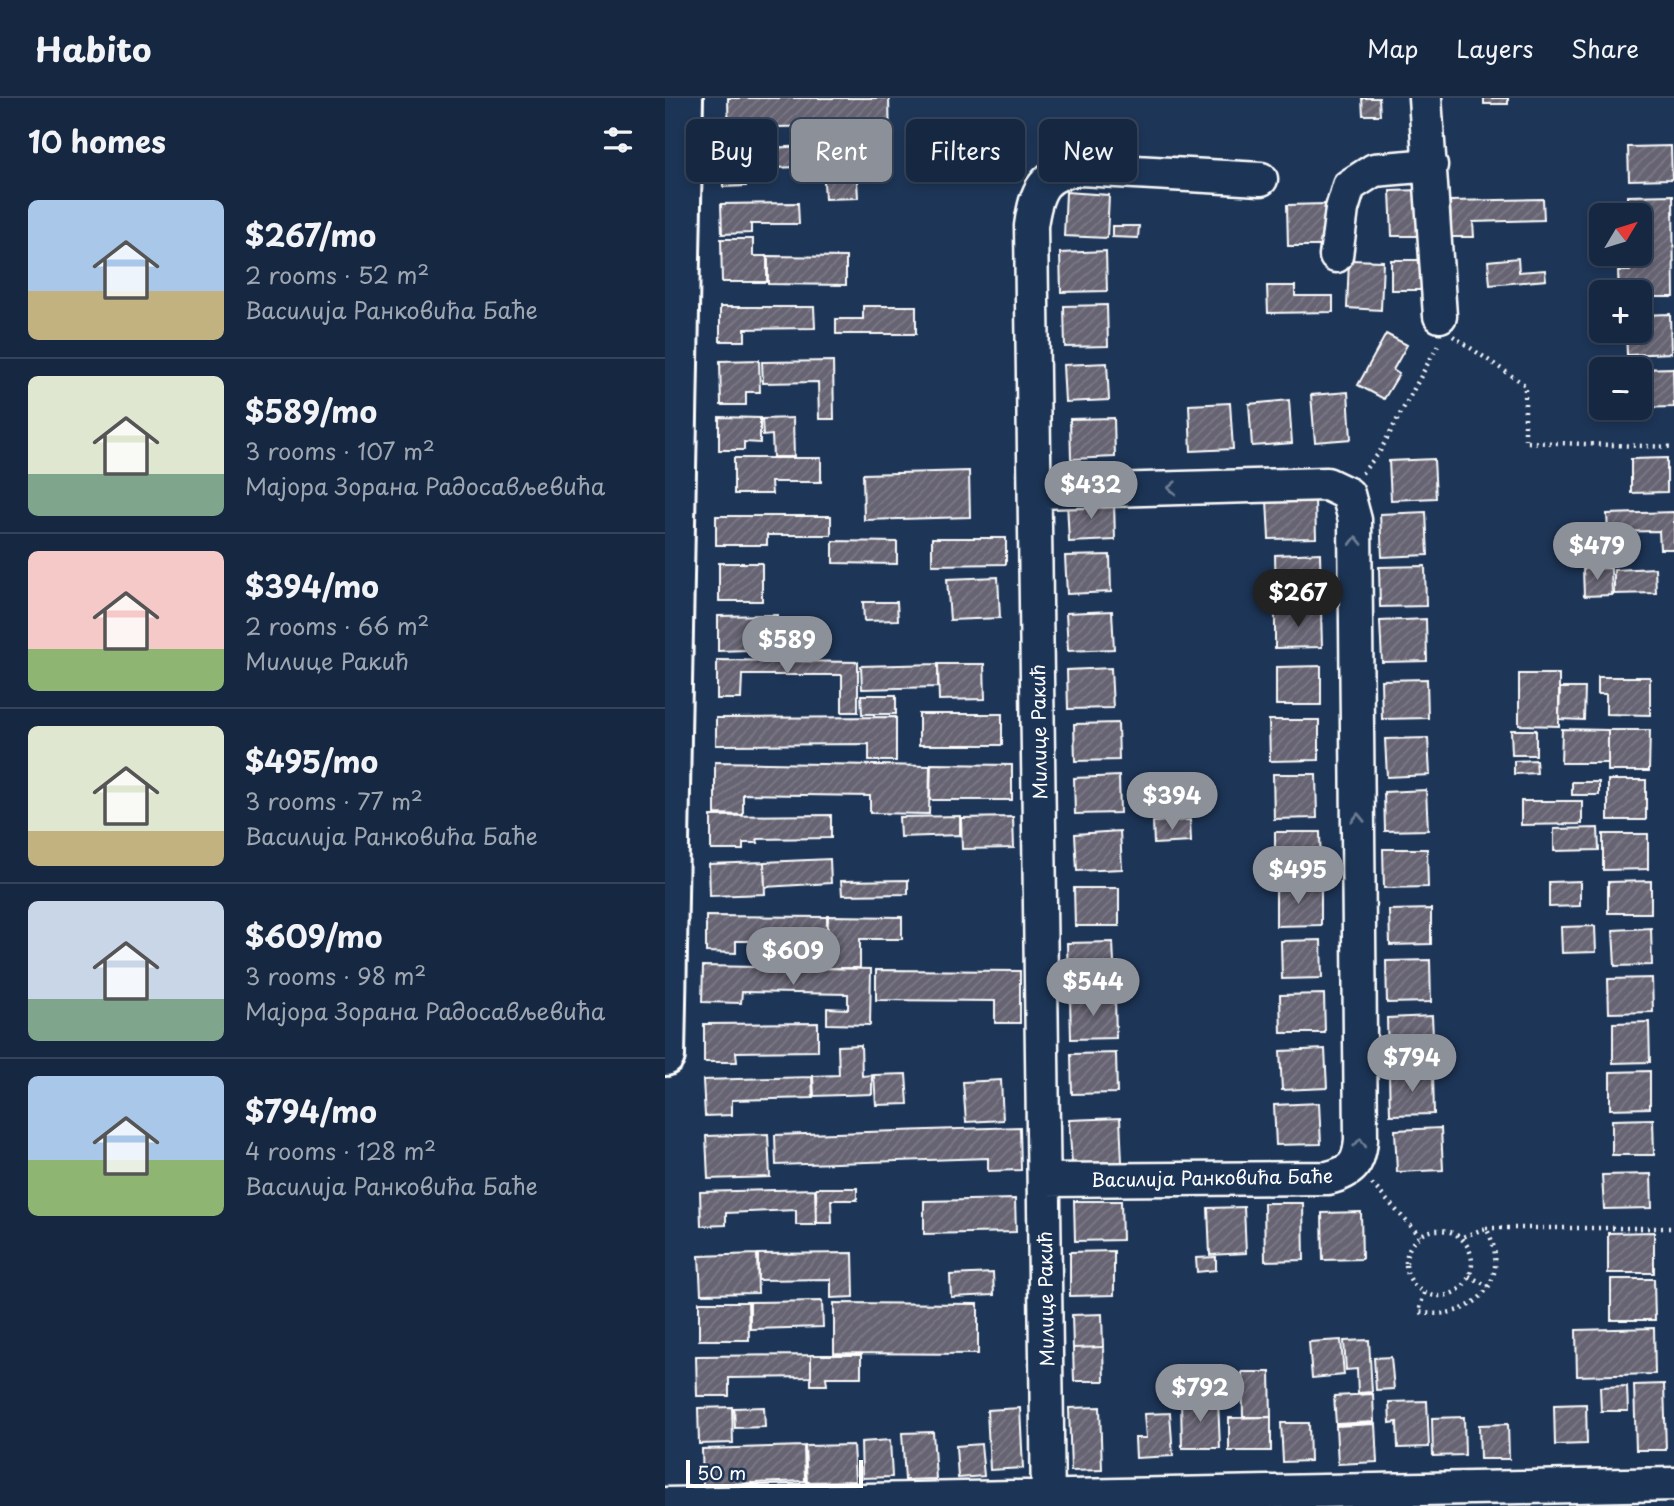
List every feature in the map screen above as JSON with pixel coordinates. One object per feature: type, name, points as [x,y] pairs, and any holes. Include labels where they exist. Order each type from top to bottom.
[{"type":"main road","points":[[665,1056],[672,343],[683,98]]},
{"type":"street","points":[[1425,98],[1440,316]]},
{"type":"street","points":[[1336,256],[1342,209],[1349,186],[1374,170],[1431,165]]},
{"type":"street","name":"Милице Ракић","points":[[1048,1500],[1031,226],[1035,197],[1047,181],[1062,170],[1261,179]]},
{"type":"street","points":[[1036,492],[1311,483],[1339,488]]},
{"type":"street","name":"Василија Ранковића Баће","points":[[1044,1180],[1328,1178],[1347,1172],[1355,1166],[1361,1140],[1355,520],[1353,504],[1348,494],[1339,488]]},
{"type":"street","points":[[665,1504],[1366,1499],[1674,1485]]},
{"type":"path","points":[[1339,488],[1372,465],[1445,331],[1525,385],[1525,442],[1674,447]]},
{"type":"path","points":[[1355,1166],[1420,1236]]},
{"type":"path","points":[[1460,1238],[1486,1228],[1674,1228]]},
{"type":"path","points":[[1424,1293],[1419,1312],[1437,1316],[1455,1314],[1471,1306],[1488,1286],[1496,1259],[1492,1239],[1486,1228]]},
{"type":"path","points":[[1441,1230],[1460,1238],[1471,1256],[1469,1276],[1456,1292],[1435,1296],[1424,1293],[1408,1277],[1406,1265],[1411,1244],[1420,1236],[1441,1230]]},
{"type":"path","points":[[1469,1276],[1488,1286]]},
{"type":"building","points":[[728,98],[889,98],[889,119],[791,119],[791,127],[777,127],[777,119],[728,119]]},
{"type":"building","points":[[1362,98],[1379,98],[1380,115],[1363,115]]},
{"type":"building","points":[[1484,98],[1508,98],[1508,104],[1484,104]]},
{"type":"building","points":[[1671,146],[1672,179],[1629,180],[1628,147]]},
{"type":"building","points":[[791,147],[791,167],[777,168],[777,148]]},
{"type":"building","points":[[723,182],[746,182],[746,186],[723,187]]},
{"type":"building","points":[[824,182],[857,182],[858,198],[825,199]]},
{"type":"building","points":[[1421,190],[1422,236],[1392,236],[1390,191]]},
{"type":"building","points":[[1066,192],[1109,195],[1107,238],[1064,236]]},
{"type":"building","points":[[1673,195],[1674,297],[1652,297],[1652,280],[1618,280],[1618,271],[1630,271],[1630,266],[1652,266],[1652,203],[1627,203],[1627,196]]},
{"type":"building","points":[[1543,199],[1544,220],[1473,222],[1474,237],[1451,237],[1450,201]]},
{"type":"building","points":[[798,203],[799,224],[751,224],[751,233],[722,234],[721,204]]},
{"type":"building","points":[[1325,204],[1326,246],[1288,246],[1287,205]]},
{"type":"building","points":[[1112,226],[1139,226],[1138,238],[1112,237]]},
{"type":"building","points":[[721,239],[753,239],[753,256],[767,256],[767,282],[722,282]]},
{"type":"building","points":[[1106,251],[1107,291],[1061,292],[1060,253]]},
{"type":"building","points":[[768,256],[846,257],[846,285],[768,284]]},
{"type":"building","points":[[1518,258],[1519,272],[1545,270],[1546,280],[1490,285],[1488,261]]},
{"type":"building","points":[[1349,260],[1383,261],[1381,310],[1347,308]]},
{"type":"building","points":[[1391,260],[1426,260],[1426,290],[1391,290]]},
{"type":"building","points":[[1267,286],[1295,286],[1295,296],[1333,296],[1333,312],[1268,313]]},
{"type":"building","points":[[1107,305],[1108,346],[1065,347],[1064,306]]},
{"type":"building","points":[[863,306],[916,306],[916,334],[836,334],[836,319],[863,319]]},
{"type":"building","points":[[720,307],[814,307],[815,328],[745,329],[745,341],[720,341]]},
{"type":"building","points":[[1670,314],[1671,353],[1627,355],[1626,343],[1652,343],[1652,315]]},
{"type":"building","points":[[1386,334],[1407,345],[1393,370],[1399,374],[1384,399],[1358,385]]},
{"type":"building","points":[[759,360],[760,392],[746,392],[746,405],[721,405],[720,361]]},
{"type":"building","points":[[833,361],[834,419],[819,419],[818,382],[763,383],[762,362]]},
{"type":"building","points":[[1107,363],[1109,400],[1065,402],[1063,365]]},
{"type":"building","points":[[1673,368],[1674,407],[1652,408],[1652,369]]},
{"type":"building","points":[[1348,392],[1351,439],[1315,442],[1311,395]]},
{"type":"building","points":[[1289,400],[1292,443],[1252,446],[1249,404]]},
{"type":"building","points":[[1230,403],[1233,449],[1191,451],[1189,405]]},
{"type":"building","points":[[719,417],[760,418],[760,443],[744,442],[744,450],[719,450]]},
{"type":"building","points":[[793,418],[794,457],[773,457],[772,435],[763,436],[762,419]]},
{"type":"building","points":[[1114,418],[1115,457],[1071,459],[1070,419]]},
{"type":"building","points":[[734,458],[821,458],[821,482],[771,482],[772,494],[734,494]]},
{"type":"building","points":[[1667,458],[1667,492],[1631,493],[1631,459]]},
{"type":"building","points":[[1434,459],[1436,498],[1391,500],[1389,461]]},
{"type":"building","points":[[969,471],[970,517],[864,520],[863,474]]},
{"type":"building","points":[[1315,499],[1316,538],[1269,539],[1267,500]]},
{"type":"building","points":[[1114,501],[1115,540],[1069,542],[1067,502]]},
{"type":"building","points":[[1426,512],[1428,555],[1382,557],[1380,514]]},
{"type":"building","points":[[1674,512],[1674,549],[1660,549],[1659,531],[1608,532],[1607,514]]},
{"type":"building","points":[[716,516],[831,516],[831,535],[767,535],[767,545],[716,545]]},
{"type":"building","points":[[932,538],[1006,538],[1006,564],[932,565]]},
{"type":"building","points":[[833,541],[897,542],[897,564],[833,563]]},
{"type":"building","points":[[1320,553],[1321,592],[1276,593],[1275,555]]},
{"type":"building","points":[[1110,555],[1111,592],[1067,594],[1065,556]]},
{"type":"building","points":[[719,563],[762,563],[762,601],[719,601]]},
{"type":"building","points":[[1425,566],[1426,606],[1380,607],[1379,567]]},
{"type":"building","points":[[1611,568],[1612,595],[1584,596],[1583,569]]},
{"type":"building","points":[[1655,568],[1656,593],[1614,594],[1614,570]]},
{"type":"building","points":[[998,577],[1000,618],[950,620],[947,579]]},
{"type":"building","points":[[863,602],[897,602],[898,620],[864,621]]},
{"type":"building","points":[[1321,610],[1322,647],[1275,648],[1275,611]]},
{"type":"building","points":[[1112,611],[1114,649],[1068,651],[1066,613]]},
{"type":"building","points":[[777,615],[778,649],[718,651],[718,616]]},
{"type":"building","points":[[1426,619],[1427,661],[1382,662],[1380,621]]},
{"type":"building","points":[[717,660],[858,662],[858,712],[842,712],[842,675],[742,675],[741,699],[717,699]]},
{"type":"building","points":[[938,664],[984,664],[985,699],[939,700]]},
{"type":"building","points":[[938,664],[938,687],[862,689],[861,666]]},
{"type":"building","points":[[1321,666],[1321,705],[1276,705],[1276,667]]},
{"type":"building","points":[[1111,668],[1113,708],[1068,709],[1067,670]]},
{"type":"building","points":[[1519,674],[1559,674],[1559,726],[1519,725]]},
{"type":"building","points":[[1598,677],[1650,677],[1650,715],[1606,714],[1606,694],[1598,694]]},
{"type":"building","points":[[1427,679],[1428,718],[1382,719],[1381,680]]},
{"type":"building","points":[[1560,688],[1585,688],[1584,720],[1559,719]]},
{"type":"building","points":[[861,695],[896,695],[896,714],[862,714]]},
{"type":"building","points":[[919,714],[1002,714],[1002,745],[919,745]]},
{"type":"building","points":[[896,717],[896,761],[869,761],[869,744],[716,745],[716,718]]},
{"type":"building","points":[[1269,720],[1319,720],[1319,760],[1270,761]]},
{"type":"building","points":[[1118,723],[1119,760],[1075,761],[1074,724]]},
{"type":"building","points":[[1562,729],[1608,730],[1608,763],[1561,763]]},
{"type":"building","points":[[1511,730],[1536,730],[1536,755],[1512,755]]},
{"type":"building","points":[[1608,730],[1650,730],[1649,771],[1608,771]]},
{"type":"building","points":[[1428,738],[1430,775],[1387,777],[1385,739]]},
{"type":"building","points":[[1536,760],[1537,773],[1514,774],[1514,761]]},
{"type":"building","points":[[715,762],[930,766],[929,814],[870,813],[870,796],[743,794],[743,815],[715,814]]},
{"type":"building","points":[[931,764],[1012,765],[1012,800],[930,800]]},
{"type":"building","points":[[1273,774],[1316,774],[1317,818],[1274,819]]},
{"type":"building","points":[[1119,776],[1120,813],[1075,814],[1074,778]]},
{"type":"building","points":[[1608,780],[1646,780],[1646,820],[1608,820]]},
{"type":"building","points":[[1572,782],[1599,782],[1599,795],[1572,795]]},
{"type":"building","points":[[1426,790],[1428,830],[1385,831],[1384,792]]},
{"type":"building","points":[[1521,801],[1582,801],[1582,824],[1521,825]]},
{"type":"building","points":[[831,815],[831,838],[757,839],[758,843],[743,843],[743,850],[711,850],[711,816]]},
{"type":"building","points":[[960,816],[960,835],[900,837],[899,817]]},
{"type":"building","points":[[1013,817],[1014,848],[962,849],[961,818]]},
{"type":"building","points":[[1190,820],[1191,842],[1154,844],[1153,822]]},
{"type":"building","points":[[1598,828],[1599,850],[1554,851],[1554,829]]},
{"type":"building","points":[[1120,831],[1122,869],[1077,871],[1075,834]]},
{"type":"building","points":[[1275,832],[1320,832],[1321,873],[1275,873]]},
{"type":"building","points":[[1603,834],[1648,834],[1648,869],[1603,870]]},
{"type":"building","points":[[1383,849],[1427,849],[1428,887],[1384,888]]},
{"type":"building","points":[[830,859],[831,883],[765,887],[764,862]]},
{"type":"building","points":[[764,862],[765,894],[710,896],[709,864]]},
{"type":"building","points":[[908,880],[908,894],[842,895],[841,881]]},
{"type":"building","points":[[1580,881],[1580,906],[1549,907],[1549,882]]},
{"type":"building","points":[[1651,881],[1651,913],[1608,913],[1608,882]]},
{"type":"building","points":[[1276,886],[1321,886],[1321,925],[1276,926]]},
{"type":"building","points":[[1074,888],[1119,888],[1119,926],[1075,926]]},
{"type":"building","points":[[1431,909],[1431,944],[1390,945],[1389,910]]},
{"type":"building","points":[[706,916],[827,917],[827,941],[736,941],[736,953],[706,952]]},
{"type":"building","points":[[828,916],[902,917],[902,939],[860,939],[860,968],[827,968]]},
{"type":"building","points":[[1595,926],[1596,952],[1562,953],[1561,927]]},
{"type":"building","points":[[1651,928],[1652,965],[1615,966],[1613,930]]},
{"type":"building","points":[[1321,940],[1322,978],[1282,979],[1281,941]]},
{"type":"building","points":[[1113,942],[1115,983],[1068,985],[1067,943]]},
{"type":"building","points":[[1430,960],[1431,1002],[1387,1003],[1386,961]]},
{"type":"building","points":[[703,966],[871,969],[870,1025],[827,1024],[827,1008],[848,1009],[848,994],[742,992],[741,1003],[702,1002]]},
{"type":"building","points":[[876,970],[1020,971],[1020,1023],[995,1023],[995,1001],[876,1000]]},
{"type":"building","points":[[1652,978],[1653,1012],[1609,1013],[1608,979]]},
{"type":"building","points":[[1324,994],[1325,1033],[1281,1033],[1280,995]]},
{"type":"building","points":[[1115,997],[1116,1038],[1071,1039],[1070,998]]},
{"type":"building","points":[[1432,1016],[1434,1056],[1388,1058],[1387,1018]]},
{"type":"building","points":[[1649,1022],[1650,1062],[1613,1063],[1613,1023]]},
{"type":"building","points":[[818,1023],[818,1051],[736,1052],[737,1062],[704,1062],[704,1024]]},
{"type":"building","points":[[861,1045],[862,1076],[872,1075],[872,1094],[814,1096],[813,1076],[839,1075],[838,1046]]},
{"type":"building","points":[[1325,1049],[1327,1088],[1282,1090],[1280,1051]]},
{"type":"building","points":[[1116,1053],[1117,1093],[1072,1094],[1071,1054]]},
{"type":"building","points":[[1650,1071],[1650,1108],[1610,1109],[1610,1072]]},
{"type":"building","points":[[1433,1073],[1434,1114],[1390,1115],[1389,1074]]},
{"type":"building","points":[[906,1074],[908,1104],[876,1105],[874,1075]]},
{"type":"building","points":[[812,1077],[813,1098],[732,1100],[732,1115],[705,1116],[703,1080]]},
{"type":"building","points":[[1001,1080],[1003,1120],[966,1122],[963,1082]]},
{"type":"building","points":[[1319,1103],[1321,1144],[1276,1145],[1274,1105]]},
{"type":"building","points":[[1120,1118],[1122,1162],[1072,1164],[1069,1120]]},
{"type":"building","points":[[1653,1119],[1654,1155],[1612,1155],[1612,1120]]},
{"type":"building","points":[[1020,1127],[1021,1170],[988,1171],[988,1158],[776,1165],[775,1135]]},
{"type":"building","points":[[1441,1128],[1443,1170],[1397,1172],[1395,1130]]},
{"type":"building","points":[[768,1134],[770,1177],[708,1179],[706,1136]]},
{"type":"building","points":[[1651,1174],[1652,1208],[1604,1209],[1602,1175]]},
{"type":"building","points":[[816,1188],[857,1188],[857,1200],[831,1200],[832,1223],[817,1223]]},
{"type":"building","points":[[815,1189],[816,1225],[796,1225],[796,1210],[726,1213],[726,1225],[701,1226],[700,1192]]},
{"type":"building","points":[[1015,1199],[1016,1232],[924,1234],[924,1201]]},
{"type":"building","points":[[1074,1201],[1121,1201],[1122,1240],[1075,1241]]},
{"type":"building","points":[[1264,1203],[1303,1203],[1304,1260],[1265,1261]]},
{"type":"building","points":[[1244,1207],[1246,1253],[1210,1255],[1208,1208]]},
{"type":"building","points":[[1361,1212],[1362,1259],[1323,1260],[1322,1213]]},
{"type":"building","points":[[1654,1232],[1654,1273],[1608,1273],[1608,1233]]},
{"type":"building","points":[[1114,1251],[1114,1295],[1070,1296],[1070,1252]]},
{"type":"building","points":[[853,1253],[854,1297],[831,1298],[831,1279],[758,1280],[758,1254]]},
{"type":"building","points":[[757,1254],[758,1293],[701,1294],[699,1256]]},
{"type":"building","points":[[1216,1257],[1216,1270],[1197,1272],[1196,1258]]},
{"type":"building","points":[[993,1273],[994,1295],[951,1297],[950,1275]]},
{"type":"building","points":[[1611,1279],[1654,1279],[1655,1320],[1611,1320]]},
{"type":"building","points":[[822,1301],[823,1327],[750,1329],[750,1302]]},
{"type":"building","points":[[699,1302],[748,1302],[749,1340],[699,1340]]},
{"type":"building","points":[[834,1303],[978,1304],[978,1354],[834,1353]]},
{"type":"building","points":[[1102,1314],[1103,1347],[1073,1348],[1072,1315]]},
{"type":"building","points":[[1654,1328],[1655,1374],[1577,1376],[1576,1330]]},
{"type":"building","points":[[1341,1340],[1344,1375],[1312,1378],[1309,1342]]},
{"type":"building","points":[[1369,1340],[1372,1392],[1358,1393],[1357,1369],[1346,1370],[1344,1341]]},
{"type":"building","points":[[1103,1347],[1104,1381],[1074,1381],[1073,1348]]},
{"type":"building","points":[[811,1355],[811,1377],[729,1378],[729,1396],[697,1396],[696,1356]]},
{"type":"building","points":[[811,1355],[861,1355],[861,1377],[826,1377],[827,1385],[811,1385]]},
{"type":"building","points":[[1391,1357],[1394,1389],[1376,1390],[1374,1358]]},
{"type":"building","points":[[1242,1372],[1270,1372],[1271,1417],[1243,1417]]},
{"type":"building","points":[[1664,1384],[1666,1450],[1636,1450],[1634,1385]]},
{"type":"building","points":[[1627,1386],[1628,1411],[1601,1411],[1600,1387]]},
{"type":"building","points":[[1373,1394],[1374,1422],[1336,1424],[1334,1396]]},
{"type":"building","points":[[1218,1400],[1220,1448],[1182,1448],[1181,1401]]},
{"type":"building","points":[[1427,1401],[1429,1447],[1398,1448],[1397,1422],[1390,1423],[1389,1402]]},
{"type":"building","points":[[1586,1404],[1587,1444],[1555,1445],[1554,1405]]},
{"type":"building","points":[[732,1407],[733,1443],[699,1444],[698,1408]]},
{"type":"building","points":[[764,1407],[765,1427],[735,1428],[734,1408]]},
{"type":"building","points":[[1100,1407],[1102,1470],[1071,1471],[1069,1408]]},
{"type":"building","points":[[1020,1408],[1023,1468],[990,1470],[987,1410]]},
{"type":"building","points":[[1170,1413],[1173,1456],[1136,1458],[1135,1438],[1146,1438],[1144,1414]]},
{"type":"building","points":[[1271,1417],[1271,1451],[1229,1451],[1229,1418]]},
{"type":"building","points":[[1464,1417],[1465,1455],[1433,1456],[1432,1418]]},
{"type":"building","points":[[1281,1423],[1309,1423],[1310,1461],[1283,1462]]},
{"type":"building","points":[[1375,1424],[1377,1462],[1338,1464],[1336,1426]]},
{"type":"building","points":[[1508,1424],[1509,1459],[1480,1459],[1479,1425]]},
{"type":"building","points":[[933,1432],[936,1479],[905,1480],[902,1433]]},
{"type":"building","points":[[890,1440],[892,1477],[862,1478],[861,1442]]},
{"type":"building","points":[[981,1444],[984,1476],[958,1478],[956,1446]]},
{"type":"building","points":[[853,1445],[855,1481],[807,1482],[805,1446]]},
{"type":"building","points":[[804,1446],[805,1481],[703,1485],[702,1449]]}]
